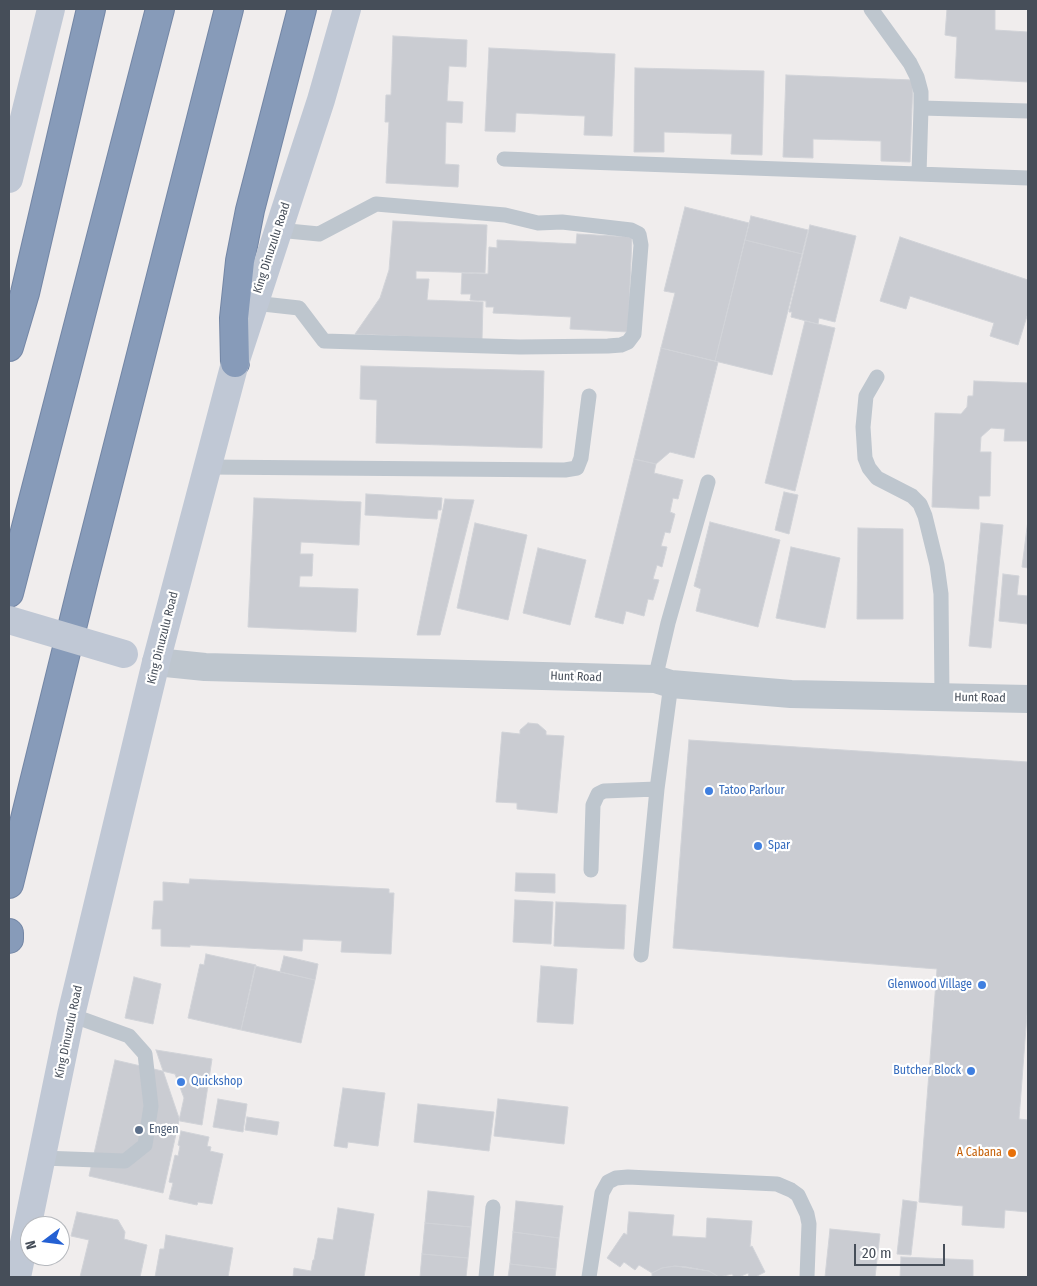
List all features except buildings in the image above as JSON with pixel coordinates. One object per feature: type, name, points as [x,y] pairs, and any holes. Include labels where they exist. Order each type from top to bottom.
[{"type":"highway","points":[[9,347],[25,293],[91,9]]},
{"type":"highway","points":[[9,593],[160,9]]},
{"type":"highway","points":[[9,884],[84,579],[229,9]]},
{"type":"highway","points":[[235,363],[234,318],[240,261],[250,210],[302,9]]},
{"type":"highway","points":[[9,933],[9,940]]},
{"type":"main road","points":[[9,179],[51,9]]},
{"type":"main road","name":"King Dinuzulu Road","points":[[17,1277],[72,1015],[156,662],[235,363],[321,100],[347,9]]},
{"type":"main road","name":"Hunt Road","points":[[9,620],[156,662]]},
{"type":"street","name":"Hunt Road","points":[[156,662],[215,667],[663,682],[791,694],[1028,699]]},
{"type":"lane","points":[[870,9],[910,62],[917,77],[921,92],[919,174]]},
{"type":"lane","points":[[921,108],[1028,111]]},
{"type":"lane","points":[[504,159],[1028,178]]},
{"type":"lane","points":[[254,302],[299,308],[324,341],[520,346],[608,346],[621,345],[628,342],[634,334],[642,245],[639,234],[631,230],[562,222],[538,223],[505,215],[376,204],[319,234],[278,230]]},
{"type":"lane","points":[[877,377],[866,396],[864,427],[866,458],[869,468],[877,478],[912,496],[920,504],[925,516],[937,565],[941,594],[942,697]]},
{"type":"lane","points":[[207,467],[565,470],[577,468],[581,458],[589,396]]},
{"type":"lane","points":[[640,955],[657,789],[668,623],[708,482]]},
{"type":"lane","points":[[591,870],[593,805],[598,794],[604,791],[657,789]]},
{"type":"lane","points":[[42,1158],[125,1161],[145,1145],[152,1106],[145,1054],[129,1036],[72,1015]]},
{"type":"lane","points":[[589,1277],[602,1193],[608,1182],[616,1178],[628,1177],[777,1184],[791,1190],[798,1195],[807,1214],[809,1224],[807,1277]]},
{"type":"lane","points":[[486,1277],[493,1207]]},
{"type":"place","name":"Tatoo Parlour","points":[[709,791]]},
{"type":"place","name":"Spar","points":[[758,846]]},
{"type":"place","name":"Glenwood Village","points":[[982,985]]},
{"type":"place","name":"Butcher Block","points":[[971,1071]]},
{"type":"place","name":"Quickshop","points":[[181,1082]]},
{"type":"place","name":"Engen","points":[[139,1130]]},
{"type":"place","name":"A Cabana","points":[[1012,1153]]}]
